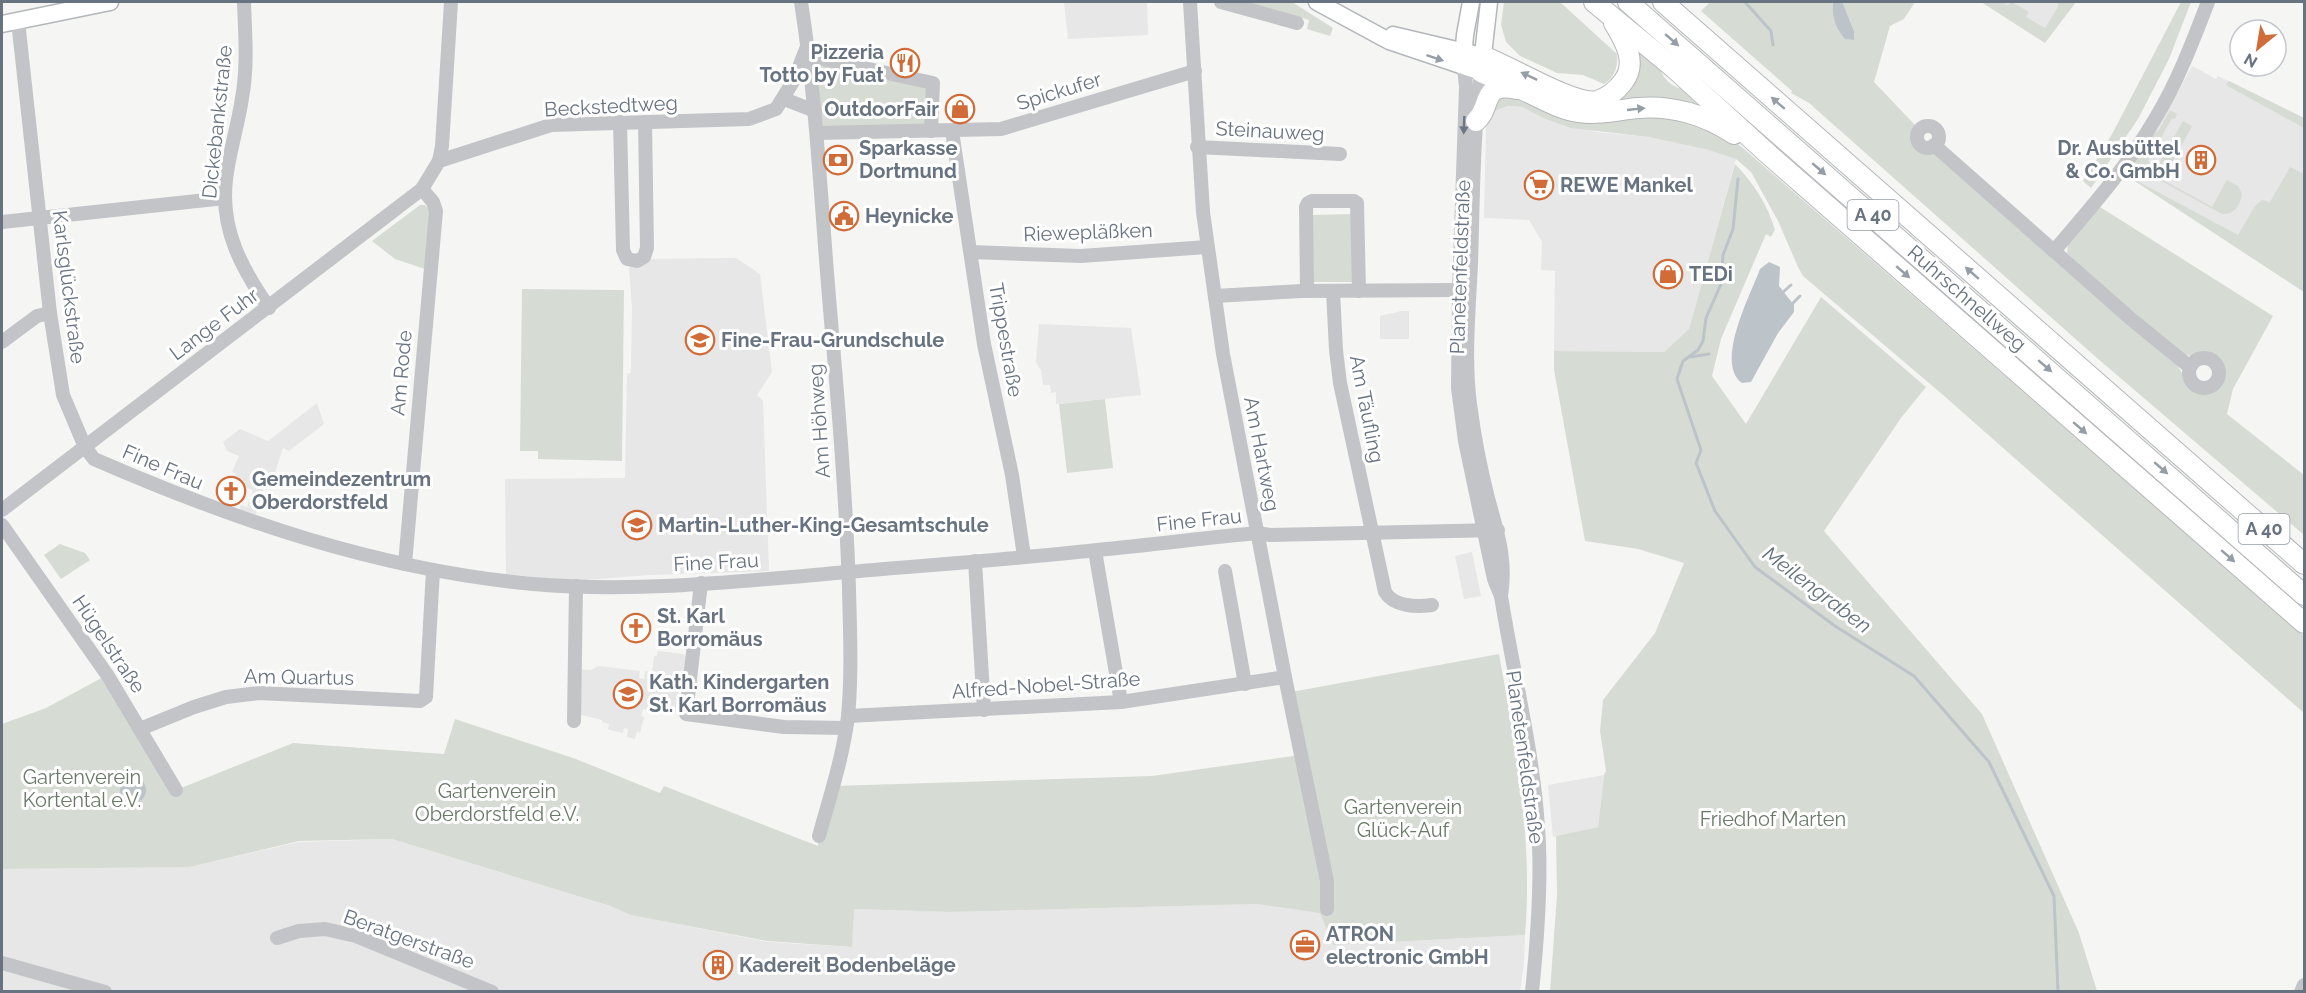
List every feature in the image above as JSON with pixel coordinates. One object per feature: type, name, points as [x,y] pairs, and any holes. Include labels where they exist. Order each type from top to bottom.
[{"type":"highway","name":"Ruhrschnellweg","points":[[1628,2],[2304,595]]},
{"type":"highway","name":"Ruhrschnellweg","points":[[1663,2],[2304,564]]},
{"type":"highway","points":[[1472,62],[1498,62],[1575,98],[1585,101],[1602,99],[1619,87],[1630,68],[1628,50],[1615,24],[1599,5]]},
{"type":"highway","points":[[1599,5],[1674,68],[1767,153],[2304,623]]},
{"type":"highway","points":[[1472,62],[1556,106],[1598,114],[1652,107],[1681,111],[1719,125],[1767,153]]},
{"type":"highway","points":[[1476,121],[1482,116],[1485,101],[1492,93],[1502,87],[1524,90]]},
{"type":"highway","points":[[2224,494],[2304,547]]},
{"type":"main road","points":[[10,23],[110,2]]},
{"type":"main road","points":[[1317,2],[1389,41],[1472,62]]},
{"type":"main road","name":"Planetenfeldstraße","points":[[1472,62],[1489,2]]},
{"type":"main road","points":[[1430,42],[1451,36],[1470,6]]},
{"type":"main road","name":"Planetenfeldstraße","points":[[1470,6],[1472,62]]},
{"type":"main road","points":[[1369,30],[1430,42],[1472,62]]},
{"type":"street","name":"Dickebankstraße","points":[[243,2],[245,43],[243,97],[230,156],[225,198],[238,258],[268,308]]},
{"type":"street","points":[[439,161],[445,124],[451,2]]},
{"type":"street","name":"Am Höhweg","points":[[801,2],[817,133],[849,572],[851,671],[847,722],[839,764],[819,836]]},
{"type":"street","name":"Am Hartweg","points":[[1190,2],[1197,147],[1207,247],[1223,354],[1285,677],[1327,880],[1327,909]]},
{"type":"street","points":[[1221,2],[1297,23]]},
{"type":"street","points":[[2054,251],[2098,200],[2156,119],[2184,61],[2208,2]]},
{"type":"street","name":"Karlsglückstraße","points":[[10,23],[40,218],[50,313],[63,395],[85,447]]},
{"type":"street","points":[[815,111],[784,99],[808,51],[933,84],[932,131]]},
{"type":"street","name":"Planetenfeldstraße","points":[[1472,62],[1476,121],[1468,370],[1470,403],[1488,498],[1494,579],[1502,596],[1529,757],[1538,834],[1538,912],[1532,992]]},
{"type":"street","name":"Planetenfeldstraße","points":[[1472,62],[1466,87],[1457,368],[1465,441],[1491,530]]},
{"type":"street","name":"Spickufer","points":[[817,133],[1001,129],[1194,71]]},
{"type":"street","name":"Beckstedtweg","points":[[439,161],[551,125],[750,118],[776,110],[784,99]]},
{"type":"street","points":[[620,122],[623,250],[627,259],[637,261],[644,257],[647,249],[645,122]]},
{"type":"street","name":"Trippestraße","points":[[952,131],[984,344],[1012,475],[1024,556]]},
{"type":"street","points":[[1934,145],[2173,356],[2190,367]]},
{"type":"street","name":"Steinauweg","points":[[1197,147],[1340,154]]},
{"type":"street","name":"Lange Fuhr","points":[[2,510],[422,189],[439,161]]},
{"type":"street","name":"Am Rode","points":[[405,564],[436,212],[433,202],[422,189]]},
{"type":"street","points":[[2,222],[225,198]]},
{"type":"street","points":[[1307,291],[1306,207],[1308,203],[1312,201],[1354,201],[1358,203],[1359,291]]},
{"type":"street","name":"Riewepläßken","points":[[970,252],[1081,256],[1207,247]]},
{"type":"street","points":[[1215,296],[1307,291],[1459,290]]},
{"type":"street","name":"Am Täufling","points":[[1333,291],[1340,383],[1373,533]]},
{"type":"street","points":[[2,342],[37,316],[50,313]]},
{"type":"street","name":"Fine Frau","points":[[85,447],[94,459],[233,516],[342,550],[433,570],[514,582],[576,586],[701,583],[849,572],[1095,551],[1257,533],[1270,535],[1491,530]]},
{"type":"street","name":"Hügelstraße","points":[[2,525],[108,676],[176,790]]},
{"type":"street","points":[[1373,533],[1385,592],[1391,600],[1416,607],[1432,605]]},
{"type":"street","points":[[1095,551],[1121,702]]},
{"type":"street","points":[[975,561],[984,710]]},
{"type":"street","name":"Am Quartus","points":[[140,729],[226,697],[259,693],[420,701],[426,697],[433,570]]},
{"type":"street","points":[[1225,571],[1245,684]]},
{"type":"street","name":"Alfred-Nobel-Straße","points":[[701,583],[686,698],[686,714],[784,727],[984,710],[1121,702],[1285,677]]},
{"type":"street","points":[[570,712],[576,586]]},
{"type":"street","name":"Beratgerstraße","points":[[277,938],[300,931],[325,929],[356,936],[492,992]]},
{"type":"street","points":[[2,963],[105,992]]},
{"type":"street","points":[[48,992],[50,976]]},
{"type":"street","points":[[2301,992],[2304,985]]},
{"type":"shaded area","points":[[1064,2],[1147,2],[1148,35],[1068,39]]},
{"type":"shaded area","points":[[1833,2],[1842,2],[1854,31],[1854,40],[1845,39],[1839,30],[1834,18]]},
{"type":"shaded area","points":[[1983,2],[2074,2],[2045,41]]},
{"type":"shaded area","points":[[2192,66],[2216,79],[2218,76],[2304,118],[2304,292],[2124,174],[2150,132],[2158,128]]},
{"type":"shaded area","points":[[1508,106],[1522,107],[1543,118],[1597,132],[1649,137],[1710,150],[1736,159],[1689,329],[1664,352],[1554,351],[1555,271],[1541,270],[1542,242],[1529,220],[1484,218],[1486,127],[1490,111]]},
{"type":"shaded area","name":"Martin-Luther-King-Gesamtschule","points":[[736,258],[760,274],[772,372],[757,395],[763,401],[769,571],[650,575],[573,581],[506,574],[505,479],[625,478],[627,374],[631,373],[632,308],[629,268],[650,259]]},
{"type":"shaded area","points":[[1769,262],[1780,267],[1779,286],[1794,305],[1794,312],[1778,333],[1751,382],[1742,383],[1734,373],[1733,345],[1743,311],[1760,269]]},
{"type":"shaded area","points":[[1409,311],[1409,339],[1380,339],[1380,316]]},
{"type":"shaded area","points":[[1039,324],[1131,328],[1141,395],[1056,404],[1056,392],[1051,393],[1050,385],[1043,385],[1041,370],[1036,362]]},
{"type":"shaded area","points":[[317,403],[324,424],[289,451],[283,448],[274,476],[268,475],[255,517],[239,510],[241,505],[247,507],[253,490],[232,482],[236,473],[232,472],[239,456],[227,451],[223,442],[240,429],[268,441]]},
{"type":"shaded area","points":[[1472,552],[1481,596],[1464,599],[1455,556]]},
{"type":"shaded area","name":"Kath. Kindergarten St. Karl Borromäus","points":[[658,651],[683,654],[689,659],[687,674],[682,674],[675,714],[643,709],[641,716],[644,717],[640,733],[637,731],[635,739],[627,737],[628,729],[624,728],[623,733],[610,730],[608,729],[609,724],[602,720],[578,714],[578,669],[591,670],[598,666],[640,671],[639,678],[644,679],[645,671],[652,672],[654,656],[657,656]]},
{"type":"shaded area","points":[[1604,775],[1598,827],[1553,837],[1548,785]]},
{"type":"shaded area","points":[[133,777],[142,781],[146,790],[142,799],[133,803],[124,799],[120,790],[124,781]]},
{"type":"shaded area","points":[[392,839],[632,915],[768,942],[852,947],[853,909],[952,912],[1258,904],[1317,905],[1333,945],[1525,935],[1524,963],[1520,992],[2,992],[2,869],[190,867],[299,842]]},
{"type":"green space","points":[[1243,2],[1292,2],[1333,28],[1330,36],[1307,29],[1309,20]]},
{"type":"green space","points":[[1504,2],[1560,2],[1617,54],[1613,75],[1604,84],[1583,75],[1557,73],[1520,56],[1506,42],[1501,25]]},
{"type":"green space","points":[[1710,2],[1833,2],[1854,31],[1842,2],[1915,2],[1904,19],[1890,26],[1874,82],[1917,127],[1913,137],[1919,146],[1934,154],[2178,366],[2193,386],[2207,392],[2218,384],[2222,371],[2217,361],[2212,356],[2190,356],[2176,352],[2067,253],[2068,243],[2100,207],[2273,316],[2233,389],[2227,414],[2304,475],[2304,535],[2097,358],[1809,103],[1791,93],[1792,91],[1701,11]]},
{"type":"green space","points":[[1981,2],[2002,2],[2007,5],[2012,2],[2029,12],[2026,17],[2045,28],[2058,7],[2058,2],[2076,2],[2045,43]]},
{"type":"green space","points":[[2181,2],[2191,2],[2169,59],[2138,119],[2091,188],[2083,181],[2111,136]]},
{"type":"green space","points":[[1632,46],[1661,71],[1669,83],[1682,89],[1712,116],[1606,103]]},
{"type":"green space","points":[[809,56],[933,83],[931,131],[817,133]]},
{"type":"green space","points":[[2229,81],[2304,118],[2304,128],[2226,85]]},
{"type":"green space","points":[[1501,96],[1679,116],[1728,137],[1743,148],[2304,636],[2304,713],[1943,395],[1803,276],[1778,221],[1751,172],[1736,159],[1709,150],[1649,137],[1571,128],[1543,118],[1522,107],[1508,106],[1490,111]]},
{"type":"green space","points":[[2170,110],[2177,114],[2175,119],[2172,118],[2148,161],[2150,163],[2146,170],[2137,165],[2134,159],[2150,136],[2159,130]]},
{"type":"green space","points":[[2183,121],[2192,126],[2163,180],[2212,207],[2227,180],[2238,186],[2242,194],[2238,206],[2230,213],[2222,214],[2152,176]]},
{"type":"green space","name":"Friedhof Marten","points":[[1735,164],[1759,194],[1775,230],[1771,237],[1766,234],[1721,339],[1712,376],[1746,424],[1821,297],[1926,387],[1901,418],[1824,531],[1982,714],[2079,933],[2097,991],[1550,991],[1557,895],[1556,836],[1598,827],[1606,771],[1600,731],[1603,700],[1655,633],[1684,563],[1638,549],[1585,541],[1554,370],[1554,351],[1664,352],[1689,329]]},
{"type":"green space","points":[[2290,167],[2304,174],[2304,292],[2124,174],[2238,235],[2255,206],[2262,200],[2270,202]]},
{"type":"green space","points":[[420,205],[425,205],[431,212],[425,269],[395,259],[372,241]]},
{"type":"green space","points":[[1354,214],[1355,282],[1311,282],[1310,215]]},
{"type":"green space","points":[[522,289],[624,290],[622,461],[538,459],[538,451],[520,451]]},
{"type":"green space","points":[[1105,399],[1113,468],[1067,473],[1059,404]]},
{"type":"green space","points":[[60,544],[85,553],[90,560],[61,579],[44,555]]},
{"type":"green space","points":[[1499,654],[1517,759],[1525,829],[1527,899],[1525,935],[1333,945],[1320,913],[1258,904],[949,912],[854,909],[852,947],[767,941],[631,915],[610,906],[392,839],[299,841],[190,867],[2,869],[2,724],[46,708],[107,675],[176,790],[293,743],[444,754],[455,719],[576,759],[660,793],[664,786],[818,846],[833,786],[1152,776],[1300,755],[1291,692]]},
{"type":"waterway","points":[[1745,2],[1771,31],[1773,45]]},
{"type":"waterway","name":"Meilengraben","points":[[1738,179],[1733,229],[1723,255],[1721,284],[1706,318],[1703,341],[1698,350],[1683,361],[1677,379],[1701,450],[1696,463],[1715,511],[1755,567],[1835,626],[1914,676],[1989,762],[2054,896],[2058,992]]},
{"type":"waterway","points":[[1782,293],[1791,285]]},
{"type":"waterway","points":[[1792,304],[1800,296]]},
{"type":"waterway","points":[[1690,357],[1709,354]]},
{"type":"place","name":"Pizzeria Totto by Fuat","points":[[905,63]]},
{"type":"place","name":"OutdoorFair","points":[[960,109]]},
{"type":"place","name":"Sparkasse Dortmund","points":[[838,160]]},
{"type":"place","name":"Dr. Ausbüttel & Co. GmbH","points":[[2201,160]]},
{"type":"place","name":"REWE Mankel","points":[[1539,185]]},
{"type":"place","name":"Heynicke","points":[[844,216]]},
{"type":"place","name":"TEDi","points":[[1668,274]]},
{"type":"place","name":"Fine-Frau-Grundschule","points":[[700,340]]},
{"type":"place","name":"Gemeindezentrum Oberdorstfeld","points":[[231,491]]},
{"type":"place","name":"Martin-Luther-King-Gesamtschule","points":[[637,525]]},
{"type":"place","name":"St. Karl Borromäus","points":[[636,628]]},
{"type":"place","name":"Kath. Kindergarten St. Karl Borromäus","points":[[628,694]]},
{"type":"place","name":"ATRON electronic GmbH","points":[[1305,945]]},
{"type":"place","name":"Kadereit Bodenbeläge","points":[[718,965]]},
{"type":"park label","name":"Gartenverein Kortental e.V.","points":[[82,788]]},
{"type":"park label","name":"Gartenverein Oberdorstfeld e.V.","points":[[497,802]]},
{"type":"park label","name":"Gartenverein Glück-Auf","points":[[1403,818]]}]
